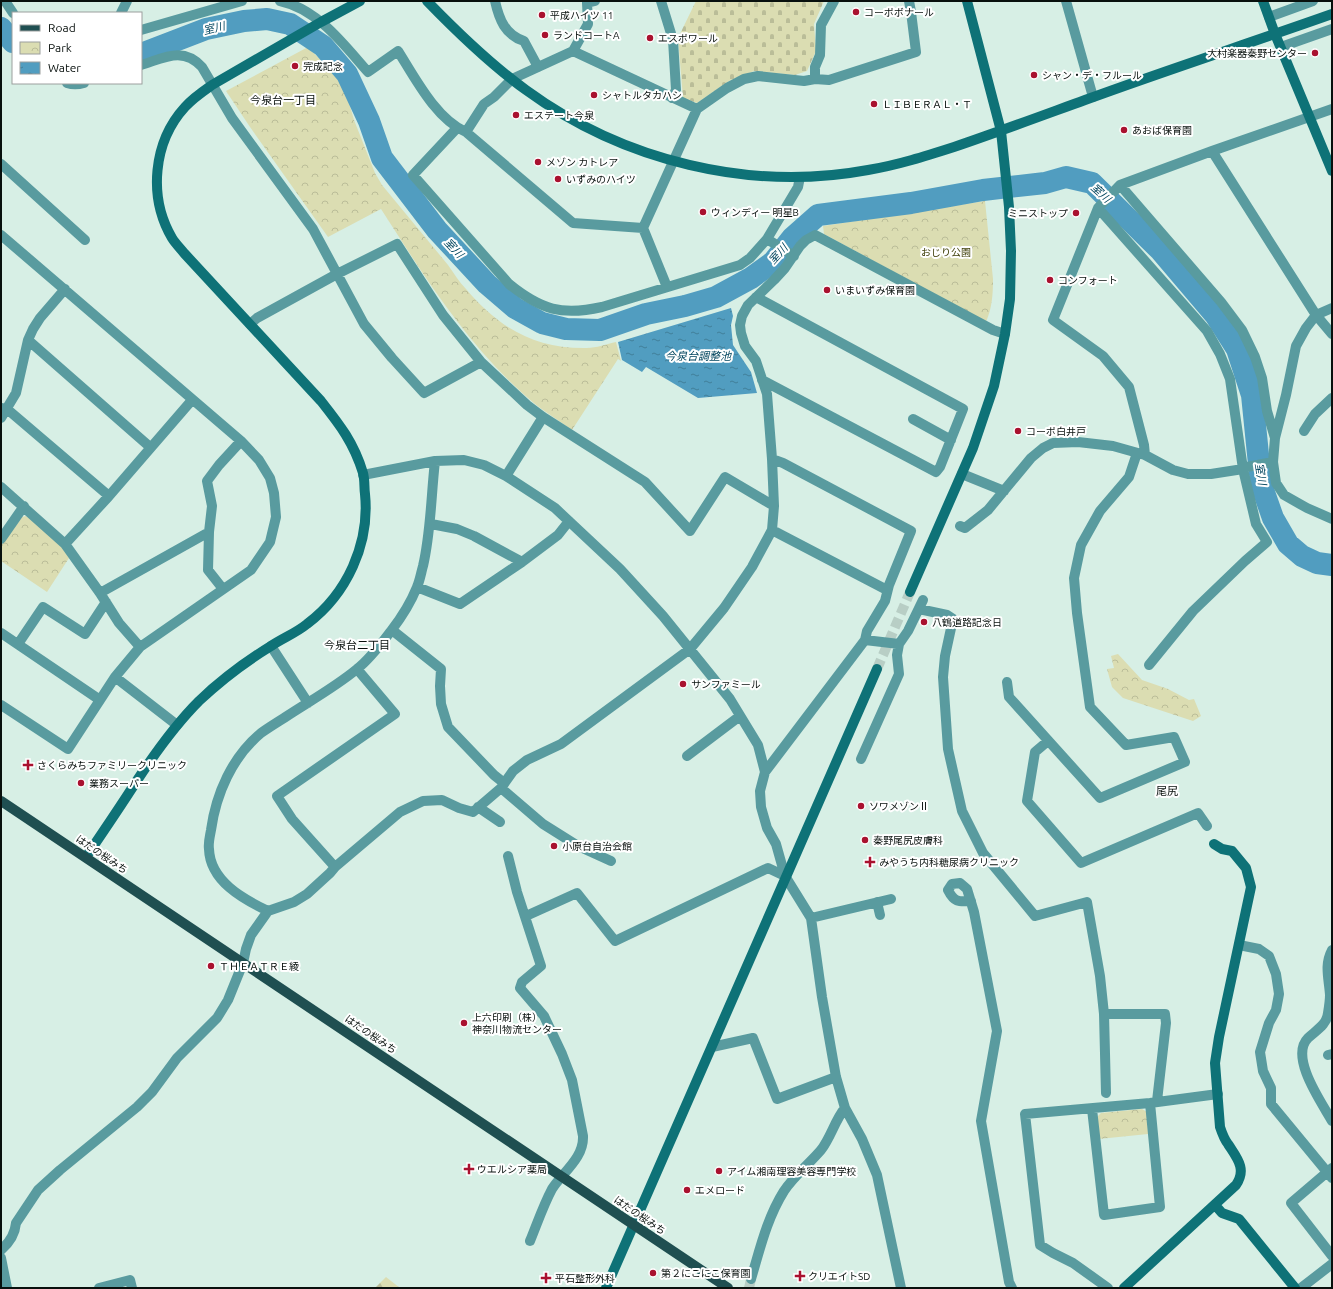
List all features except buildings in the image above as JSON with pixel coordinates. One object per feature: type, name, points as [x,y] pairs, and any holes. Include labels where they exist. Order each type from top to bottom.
[{"type":"main road","name":"はだの桜みち","points":[[1,801],[728,1288]]},
{"type":"street","points":[[4,1],[12,12]]},
{"type":"street","points":[[122,12],[127,1]]},
{"type":"street","points":[[142,30],[242,1]]},
{"type":"street","points":[[280,1],[302,10],[321,22],[368,72],[398,51],[436,109],[573,223],[643,228]]},
{"type":"street","points":[[86,857],[157,750],[198,702],[237,668],[306,625],[327,607],[342,587],[353,567],[361,544],[365,524],[366,501],[363,475],[350,441],[341,426],[321,401],[184,253],[173,238],[161,213],[157,190],[157,170],[161,149],[177,117],[196,96],[212,85],[360,1]]},
{"type":"street","points":[[427,1],[486,59],[527,91],[563,115],[597,132],[633,148],[673,161],[732,173],[800,177],[867,171],[906,162],[1001,131],[1093,97],[1332,14]]},
{"type":"street","points":[[495,1],[499,18],[504,28],[517,39],[524,41],[538,67]]},
{"type":"street","points":[[661,1],[673,40],[676,90],[672,98]]},
{"type":"street","points":[[815,80],[816,66],[820,55],[822,25],[834,1]]},
{"type":"street","points":[[667,287],[643,228],[697,109],[727,88],[744,79],[758,76],[804,81],[829,80],[916,52],[909,1]]},
{"type":"street","points":[[910,592],[973,448],[994,386],[1005,334],[1010,299],[1011,251],[1009,207],[1001,131],[967,1]]},
{"type":"street","points":[[1262,1],[1332,171]]},
{"type":"street","points":[[1269,17],[1313,1]]},
{"type":"street","points":[[589,2],[588,24],[573,51],[512,79],[494,97],[484,104],[461,130],[413,175],[510,284],[536,303],[551,309],[583,311],[602,307],[740,265],[750,258],[767,239],[798,188],[800,177]]},
{"type":"street","points":[[1068,2],[1093,97]]},
{"type":"street","points":[[1280,47],[1332,29]]},
{"type":"street","points":[[573,51],[697,109]]},
{"type":"street","points":[[142,65],[175,54],[184,55],[197,61],[232,118],[313,229],[364,324],[424,393],[481,362]]},
{"type":"street","points":[[1007,682],[1009,696],[1100,798],[1185,762],[1174,737],[1126,745],[1090,707],[1077,612],[1074,578],[1080,545],[1100,511],[1129,476],[1141,454],[1144,445],[1129,387],[1103,356],[1053,320],[1099,206],[1119,186],[1212,151],[1332,109]]},
{"type":"street","points":[[1212,151],[1316,314],[1332,334]]},
{"type":"street","points":[[1,164],[85,240]]},
{"type":"street","points":[[1119,186],[1221,302],[1242,330],[1255,357],[1262,378],[1267,412],[1275,438]]},
{"type":"street","points":[[1099,206],[1207,331],[1220,354],[1230,379],[1256,524],[1267,542],[1193,611],[1148,664]]},
{"type":"street","points":[[1,234],[241,441],[259,460],[270,478],[274,493],[276,517],[270,542],[251,570],[140,647],[115,677],[68,749],[1,705]]},
{"type":"street","points":[[435,461],[432,486],[431,524],[426,553],[417,587],[392,630],[377,649],[357,669],[261,734],[244,750],[232,766],[223,785],[213,819],[209,848],[211,861],[217,874],[230,888],[248,902],[268,911],[282,908],[294,902],[313,888],[330,874],[335,867],[400,812],[423,801],[442,800],[473,812],[502,785],[513,771],[526,760],[561,744],[690,649],[724,608],[752,567],[772,530],[774,506],[767,394],[756,362],[745,346],[740,325],[742,316],[748,305],[774,280],[806,240],[815,235],[993,330],[1005,334]]},
{"type":"street","points":[[767,239],[794,256]]},
{"type":"street","points":[[250,324],[336,274],[397,244],[443,315],[481,362],[527,405],[543,417],[645,482],[690,531],[725,477],[774,506]]},
{"type":"street","points":[[1,418],[4,408],[16,393],[28,340],[33,329],[40,318],[65,289]]},
{"type":"street","points":[[756,297],[963,409],[940,467],[936,472],[762,380]]},
{"type":"street","points":[[1332,308],[1316,314],[1296,346],[1275,438],[1272,462],[1276,483],[1284,495],[1332,519]]},
{"type":"street","points":[[28,340],[150,447]]},
{"type":"street","points":[[1304,432],[1315,414],[1332,398]]},
{"type":"street","points":[[65,544],[109,496],[192,400]]},
{"type":"street","points":[[4,408],[109,496]]},
{"type":"street","points":[[506,476],[543,417]]},
{"type":"street","points":[[913,419],[951,440]]},
{"type":"street","points":[[223,589],[208,570],[209,532],[212,506],[207,481],[219,465],[241,441]]},
{"type":"street","points":[[960,526],[965,528],[988,510],[1031,458],[1043,448],[1053,443],[1078,442],[1113,446],[1141,454],[1173,470],[1188,474],[1211,474],[1272,462]]},
{"type":"street","points":[[772,459],[912,531],[887,590],[885,601],[867,631],[865,640],[765,772],[760,791],[760,807],[767,828],[776,844],[785,876],[810,918],[836,1077],[845,1108],[862,1139],[877,1176],[901,1288]]},
{"type":"street","points":[[363,475],[435,461],[464,460],[484,465],[506,476],[555,508],[620,569],[663,616],[730,699],[758,745],[765,772]]},
{"type":"street","points":[[962,474],[1004,492]]},
{"type":"street","points":[[1,487],[65,544],[103,597],[119,623],[140,647]]},
{"type":"street","points":[[1,539],[24,506]]},
{"type":"street","points":[[417,587],[460,604],[522,562],[558,535],[569,522]]},
{"type":"street","points":[[431,524],[457,529],[474,536],[522,562]]},
{"type":"street","points":[[772,530],[887,590]]},
{"type":"street","points":[[18,644],[43,607],[85,634],[103,597],[209,532]]},
{"type":"street","points":[[861,759],[899,674],[897,655],[899,644],[908,631],[921,604],[948,615],[953,619],[945,656],[943,677],[948,749],[962,811],[983,853],[1035,916],[1087,902],[1100,976],[1104,1014],[1106,1093]]},
{"type":"street","points":[[392,630],[441,669],[441,704],[448,727],[502,785],[543,824],[578,846],[611,861]]},
{"type":"street","points":[[1,633],[100,700]]},
{"type":"street","points":[[865,640],[899,644]]},
{"type":"street","points":[[271,646],[308,702]]},
{"type":"street","points":[[335,867],[292,819],[277,796],[395,714],[357,669]]},
{"type":"street","points":[[606,1288],[785,876],[877,669]]},
{"type":"street","points":[[115,677],[178,725]]},
{"type":"street","points":[[687,756],[740,716]]},
{"type":"street","points":[[1048,741],[1035,752],[1027,801],[1081,863],[1198,813],[1207,826]]},
{"type":"street","points":[[478,807],[500,822]]},
{"type":"street","points":[[1124,1288],[1215,1205],[1238,1181],[1240,1167],[1236,1156],[1223,1137],[1220,1127],[1215,1063],[1250,887],[1246,868],[1232,851],[1222,849],[1214,844]]},
{"type":"street","points":[[508,856],[517,892],[541,966],[522,982],[520,988],[544,1016],[562,1054],[572,1080],[583,1136],[583,1145],[575,1161],[553,1189],[538,1220],[530,1242]]},
{"type":"street","points":[[526,916],[578,893],[615,941],[768,868],[785,876]]},
{"type":"street","points":[[810,918],[891,898]]},
{"type":"street","points":[[971,901],[979,931],[997,1031],[981,1122],[1009,1282],[1012,1288]]},
{"type":"street","points":[[877,902],[880,915]]},
{"type":"street","points":[[1,1250],[13,1236],[16,1230],[16,1223],[38,1190],[147,1097],[177,1058],[217,1018],[228,1000],[243,963],[251,935],[268,911]]},
{"type":"street","points":[[1239,945],[1259,949],[1269,956],[1276,974],[1279,994],[1276,1010],[1269,1023],[1260,1052],[1263,1071],[1271,1088],[1271,1104],[1330,1173],[1291,1203],[1332,1256]]},
{"type":"street","points":[[1332,950],[1327,968],[1330,995],[1328,1015],[1321,1028],[1306,1039],[1302,1051],[1304,1070],[1332,1121]]},
{"type":"street","points":[[1092,1109],[1104,1215],[1160,1207],[1153,1102],[1166,1023],[1165,1014],[1104,1014]]},
{"type":"street","points":[[712,1047],[753,1038],[777,1099],[836,1077]]},
{"type":"street","points":[[1108,1288],[1073,1263],[1040,1245],[1025,1114],[1092,1109],[1218,1094]]},
{"type":"street","points":[[751,1279],[762,1240],[773,1212],[785,1190],[821,1149],[833,1130],[840,1114],[845,1108]]},
{"type":"street","points":[[1215,1205],[1222,1213],[1239,1219],[1295,1288]]},
{"type":"street","points":[[1,1258],[7,1288]]},
{"type":"street","points":[[1301,1288],[1332,1264]]},
{"type":"street","points":[[99,1288],[130,1280],[132,1288]]},
{"type":"green space","points":[[696,1],[824,1],[814,24],[816,51],[807,71],[795,75],[754,71],[729,81],[697,103],[683,98],[678,38]]},
{"type":"green space","points":[[308,47],[335,75],[346,92],[354,120],[375,173],[382,185],[461,283],[479,303],[492,315],[519,334],[551,345],[587,348],[598,347],[616,342],[621,361],[618,359],[572,430],[535,404],[490,361],[450,312],[432,287],[381,209],[328,237],[250,127],[226,91]]},
{"type":"green space","name":"おじり公園","points":[[985,201],[993,279],[992,301],[986,322],[824,234],[823,226]]},
{"type":"green space","points":[[26,516],[59,543],[69,558],[47,592],[1,561],[1,546],[22,517]]},
{"type":"green space","points":[[1118,654],[1142,680],[1168,689],[1189,700],[1194,699],[1201,716],[1193,721],[1123,698],[1112,687],[1107,669],[1114,668],[1111,656]]},
{"type":"green space","points":[[1142,1109],[1147,1112],[1148,1134],[1099,1139],[1097,1117],[1101,1113]]},
{"type":"green space","points":[[386,1277],[400,1288],[375,1288]]},
{"type":"water","name":"今泉台調整池","points":[[731,308],[733,316],[731,325],[733,345],[751,372],[757,393],[698,398],[646,367],[642,372],[622,360],[618,342]]},
{"type":"waterway","name":"室川","points":[[142,54],[206,29],[244,21],[267,19],[290,24],[323,46],[347,74],[369,121],[382,158],[437,230],[487,284],[515,308],[542,323],[566,329],[600,330],[646,314],[685,306],[716,297],[751,278],[773,262],[792,238],[818,215],[911,203],[983,190],[1045,183],[1066,177],[1092,183],[1160,250],[1216,316],[1237,349],[1252,395],[1261,484],[1273,518],[1288,544],[1302,556],[1317,563],[1332,565]]},
{"type":"waterway","name":"室川","points":[[1,28],[12,41]]},
{"type":"tunnel","points":[[877,669],[910,592]]},
{"type":"tunnel","points":[[749,1288],[751,1279]]},
{"type":"place","name":"コーポボナール","points":[[856,12]]},
{"type":"place","name":"平成ハイツ 11","points":[[542,15]]},
{"type":"place","name":"ランドコートA","points":[[545,35]]},
{"type":"place","name":"エスポワール","points":[[650,38]]},
{"type":"place","name":"大村楽器秦野センター","points":[[1315,53]]},
{"type":"place","name":"完成記念","points":[[295,66]]},
{"type":"place","name":"シャン・デ・フルール","points":[[1034,75]]},
{"type":"place","name":"シャトルタカハシ","points":[[594,95]]},
{"type":"place","name":"ＬＩＢＥＲＡＬ・Ｔ","points":[[874,104]]},
{"type":"place","name":"エステート今泉","points":[[516,115]]},
{"type":"place","name":"あおば保育園","points":[[1124,130]]},
{"type":"place","name":"メゾン カトレア","points":[[538,162]]},
{"type":"place","name":"いずみのハイツ","points":[[558,179]]},
{"type":"place","name":"ウィンディー 明星B","points":[[703,212]]},
{"type":"place","name":"ミニストップ","points":[[1076,213]]},
{"type":"place","name":"コンフォート","points":[[1050,280]]},
{"type":"place","name":"いまいずみ保育園","points":[[827,290]]},
{"type":"place","name":"コーポ白井戸","points":[[1018,431]]},
{"type":"place","name":"八鶴道路記念日","points":[[924,622]]},
{"type":"place","name":"サンファミール","points":[[683,684]]},
{"type":"place","name":"さくらみちファミリークリニック","points":[[28,765]]},
{"type":"place","name":"業務スーパー","points":[[81,783]]},
{"type":"place","name":"ソワメゾンⅡ","points":[[861,806]]},
{"type":"place","name":"秦野尾尻皮膚科","points":[[865,840]]},
{"type":"place","name":"小原台自治会館","points":[[554,846]]},
{"type":"place","name":"みやうち内科糖尿病クリニック","points":[[870,862]]},
{"type":"place","name":"ＴＨＥＡＴＲＥ綾","points":[[211,966]]},
{"type":"place","name":"上六印刷（株） 神奈川物流センター","points":[[464,1023]]},
{"type":"place","name":"ウエルシア薬局","points":[[469,1169]]},
{"type":"place","name":"アイム湘南理容美容専門学校","points":[[719,1171]]},
{"type":"place","name":"エメロード","points":[[687,1190]]},
{"type":"place","name":"第２にこにこ保育園","points":[[653,1273]]},
{"type":"place","name":"クリエイトSD","points":[[800,1276]]},
{"type":"place","name":"平石整形外科","points":[[546,1278]]},
{"type":"district","name":"今泉台一丁目","points":[[283,100]]},
{"type":"district","name":"今泉台二丁目","points":[[357,645]]},
{"type":"district","name":"尾尻","points":[[1167,791]]}]
